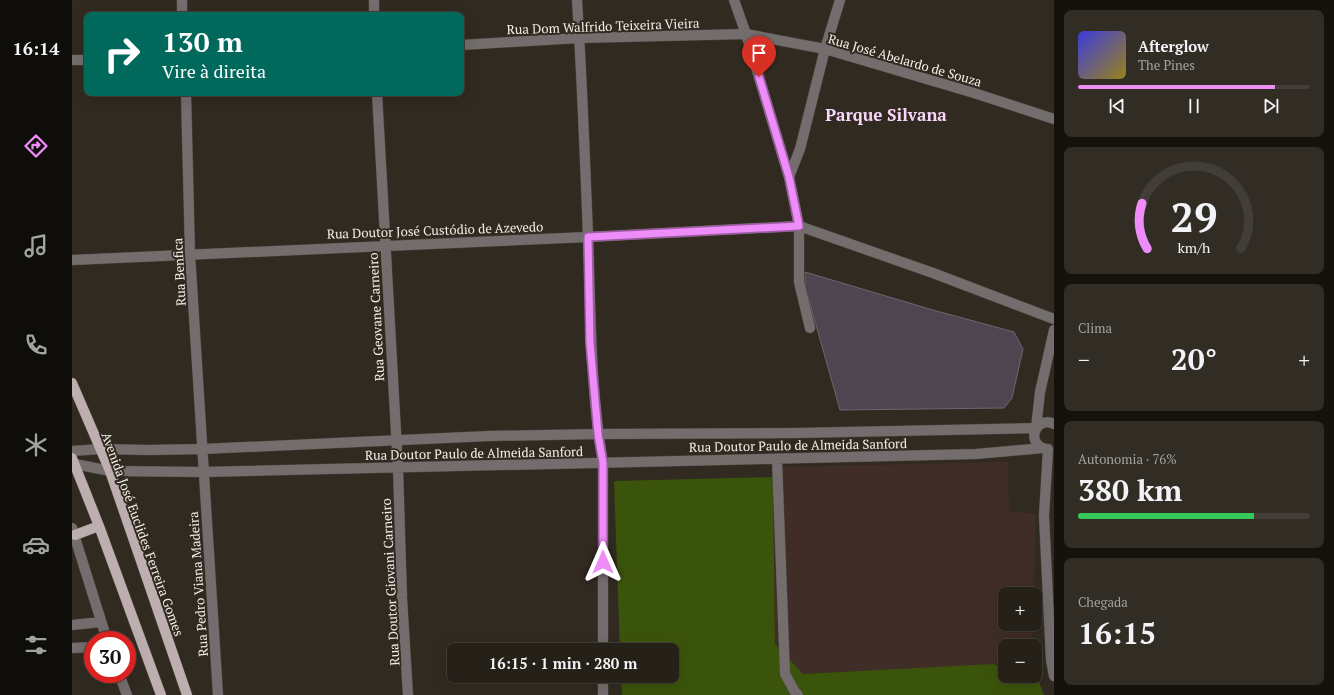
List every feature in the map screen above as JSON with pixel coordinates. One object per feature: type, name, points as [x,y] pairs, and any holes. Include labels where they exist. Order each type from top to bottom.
[{"type":"main road","name":"Avenida José Euclides Ferreira Gomes","points":[[72,383],[110,471],[187,695]]},
{"type":"main road","points":[[73,461],[100,526],[161,695]]},
{"type":"main road","points":[[73,531],[100,526]]},
{"type":"street","points":[[182,0],[182,12]]},
{"type":"street","points":[[374,0],[374,12]]},
{"type":"street","points":[[578,0],[588,237],[590,343],[598,434],[603,463],[603,643]]},
{"type":"street","points":[[734,0],[746,34],[789,177],[799,226],[799,282],[810,328]]},
{"type":"street","points":[[789,177],[800,149],[825,49],[840,0]]},
{"type":"street","name":"Rua Dom Walfrido Teixeira Vieira","points":[[464,45],[579,38],[746,34]]},
{"type":"street","name":"Rua José Abelardo de Souza","points":[[746,34],[825,49],[974,93],[1054,119]]},
{"type":"street","points":[[72,60],[84,60]]},
{"type":"street","name":"Rua Benfica","points":[[186,96],[190,254],[203,449],[203,472]]},
{"type":"street","name":"Rua Geovane Carneiro","points":[[377,96],[398,468]]},
{"type":"street","points":[[799,226],[933,273],[1054,319]]},
{"type":"street","name":"Rua Doutor José Custódio de Azevedo","points":[[72,260],[799,226]]},
{"type":"street","points":[[1054,330],[1040,392],[1034,436],[1039,446],[1048,448],[1051,660],[1054,676]]},
{"type":"street","name":"Rua Doutor Paulo de Almeida Sanford","points":[[72,451],[100,449],[203,449],[489,436],[797,433],[1036,428],[1047,422],[1054,424]]},
{"type":"street","name":"Rua Doutor Paulo de Almeida Sanford","points":[[73,461],[110,471],[203,472],[976,454],[1048,448]]},
{"type":"street","points":[[777,459],[785,674],[798,695]]},
{"type":"street","name":"Rua Doutor Giovani Carneiro","points":[[398,468],[402,598],[408,695]]},
{"type":"street","name":"Rua Pedro Viana Madeira","points":[[203,472],[218,695]]},
{"type":"street","points":[[73,531],[104,631]]},
{"type":"street","points":[[72,625],[102,622]]},
{"type":"street","points":[[72,648],[84,647]]},
{"type":"street","points":[[122,683],[127,695]]},
{"type":"street","points":[[603,683],[603,695]]},
{"type":"shaded area","points":[[1008,462],[1009,511],[1036,514],[1033,587],[998,587],[998,631],[1032,631],[1032,639],[998,639],[998,665],[992,664],[803,674],[775,644],[773,467]]},
{"type":"green space","points":[[773,477],[775,644],[803,674],[992,664],[998,665],[998,683],[1039,683],[1044,695],[622,695],[621,683],[679,683],[679,643],[620,643],[614,481]]},
{"type":"building","points":[[805,272],[933,310],[1014,332],[1023,349],[1012,398],[1004,408],[840,410],[805,286]]},
{"type":"district","name":"Parque Silvana","points":[[886,115]]},
{"type":"route","points":[[603,562],[603,463],[598,434],[590,343],[588,237],[799,226],[789,177],[759,77]]}]
